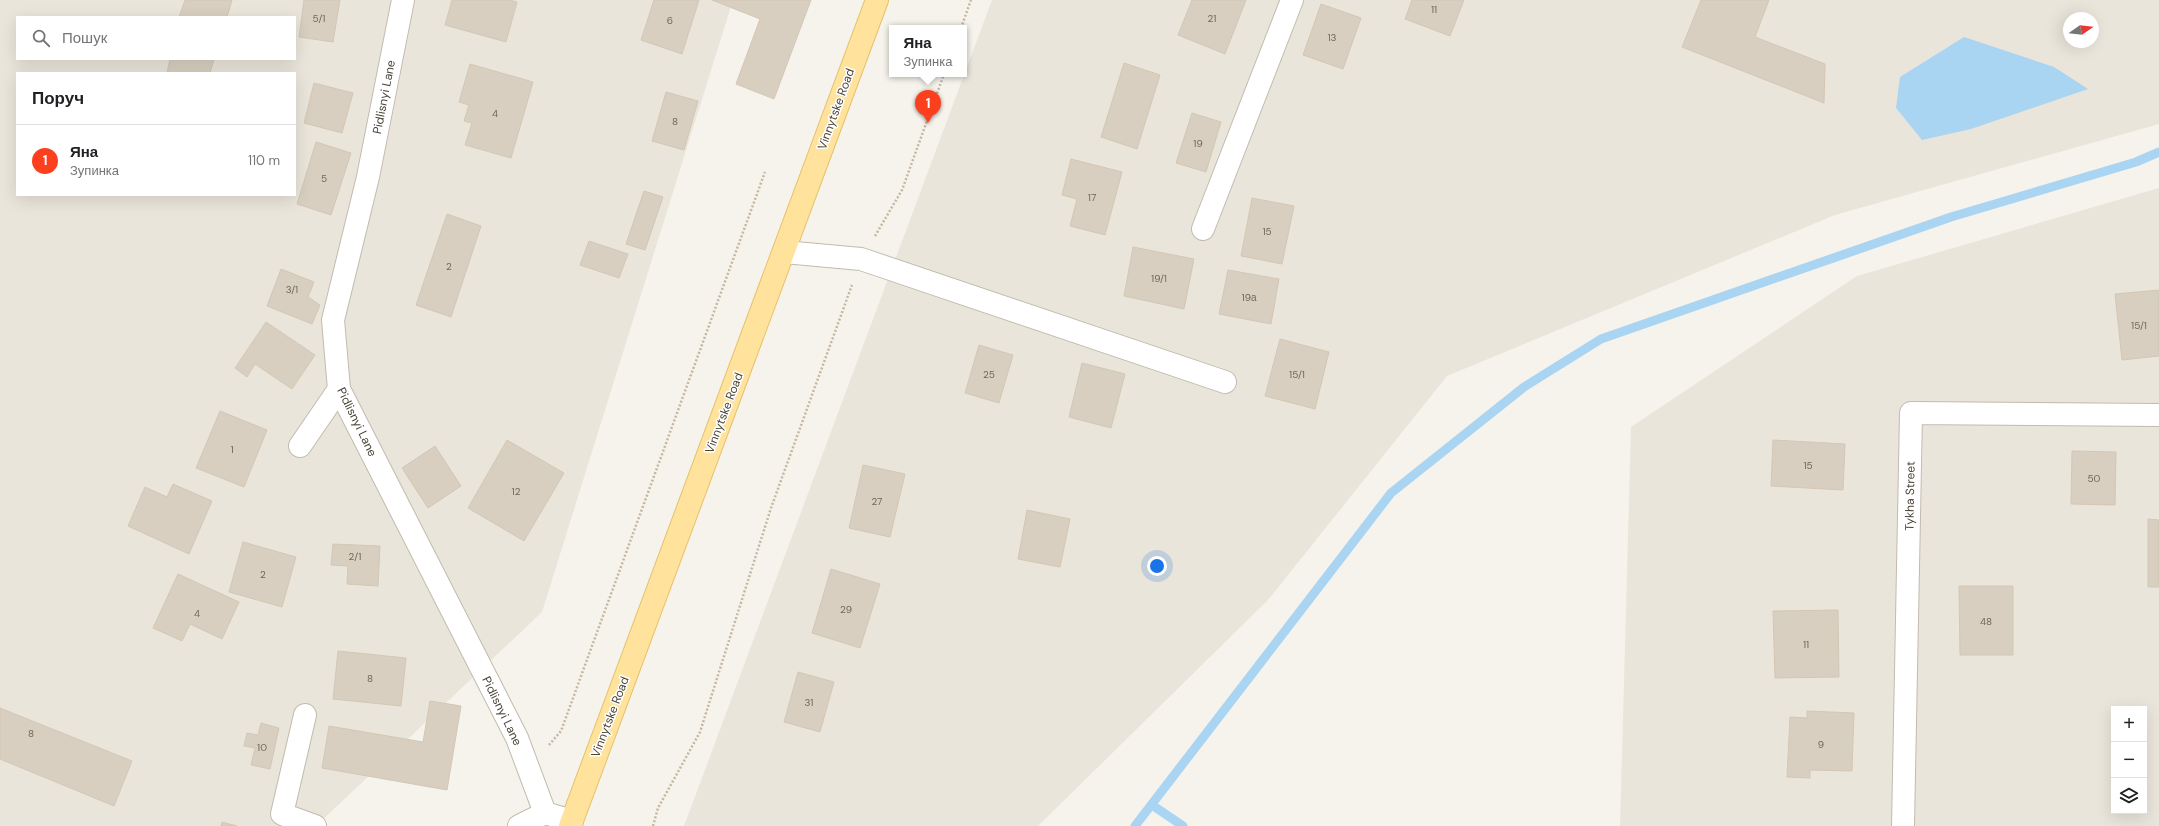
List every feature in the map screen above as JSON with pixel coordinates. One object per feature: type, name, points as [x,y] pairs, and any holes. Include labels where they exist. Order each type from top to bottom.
[{"type":"main road","name":"Vinnytske Road","points":[[571,824],[877,0]]},
{"type":"street","name":"Pidlisnyi Lane","points":[[403,0],[368,177],[333,320],[339,389],[517,738],[545,813]]},
{"type":"street","points":[[1203,229],[1292,0]]},
{"type":"street","points":[[784,252],[861,259],[1225,382]]},
{"type":"street","points":[[300,446],[339,389]]},
{"type":"street","name":"Tykha Street","points":[[1902,826],[1912,413],[2159,415]]},
{"type":"street","points":[[305,715],[282,814],[315,826]]},
{"type":"street","points":[[519,826],[545,813],[571,824]]},
{"type":"path","points":[[961,25],[971,0]]},
{"type":"path","points":[[653,826],[658,808],[700,732],[771,508],[861,259],[902,190],[943,77]]},
{"type":"path","points":[[529,769],[561,731],[765,172]]},
{"type":"shaded area","points":[[0,0],[733,0],[542,612],[316,826],[0,826]]},
{"type":"shaded area","points":[[992,0],[2159,0],[2159,124],[1835,215],[1447,376],[1268,600],[1038,826],[684,826],[963,77],[967,77],[967,67]]},
{"type":"shaded area","points":[[2159,188],[2159,826],[1620,826],[1631,427],[1857,276]]},
{"type":"water","points":[[1964,37],[2054,67],[2088,89],[1971,129],[1922,140],[1896,108],[1900,77]]},
{"type":"building","points":[[185,0],[232,0],[227,16],[179,16]]},
{"type":"building","points":[[304,0],[340,0],[333,42],[299,37]]},
{"type":"building","points":[[452,0],[509,0],[517,2],[506,42],[445,25]]},
{"type":"building","points":[[654,0],[699,0],[682,54],[641,40]]},
{"type":"building","points":[[712,0],[811,0],[774,99],[736,84],[760,19]]},
{"type":"building","points":[[1192,0],[1246,0],[1225,54],[1178,35]]},
{"type":"building","points":[[1412,0],[1464,0],[1450,36],[1405,19]]},
{"type":"building","points":[[1701,0],[1769,0],[1755,37],[1825,64],[1824,103],[1682,47]]},
{"type":"building","points":[[1321,4],[1361,18],[1343,69],[1303,55]]},
{"type":"building","points":[[170,60],[214,60],[210,72],[167,72]]},
{"type":"building","points":[[1124,63],[1160,75],[1137,149],[1101,137]]},
{"type":"building","points":[[470,64],[533,82],[511,158],[465,145],[472,123],[464,121],[469,105],[459,102]]},
{"type":"building","points":[[314,83],[353,93],[342,133],[304,123]]},
{"type":"building","points":[[666,92],[698,101],[684,150],[652,141]]},
{"type":"building","points":[[1192,113],[1221,122],[1206,172],[1176,163]]},
{"type":"building","points":[[316,142],[351,153],[331,215],[297,204]]},
{"type":"building","points":[[1071,159],[1122,172],[1105,235],[1070,226],[1077,199],[1062,195]]},
{"type":"building","points":[[644,191],[663,197],[645,250],[626,244]]},
{"type":"building","points":[[1252,198],[1294,206],[1282,264],[1241,256]]},
{"type":"building","points":[[447,214],[481,226],[451,317],[416,305]]},
{"type":"building","points":[[589,241],[628,254],[619,278],[580,265]]},
{"type":"building","points":[[1133,247],[1194,259],[1184,309],[1124,296]]},
{"type":"building","points":[[281,269],[314,282],[308,297],[320,305],[312,324],[267,306]]},
{"type":"building","points":[[1228,270],[1279,279],[1271,324],[1219,314]]},
{"type":"building","points":[[2159,290],[2159,356],[2122,360],[2115,294]]},
{"type":"building","points":[[266,322],[315,355],[292,389],[255,364],[247,377],[235,368]]},
{"type":"building","points":[[1280,339],[1329,352],[1315,409],[1265,396]]},
{"type":"building","points":[[979,345],[1013,355],[999,403],[965,393]]},
{"type":"building","points":[[1082,363],[1125,374],[1111,428],[1069,417]]},
{"type":"building","points":[[220,411],[267,430],[244,487],[196,468]]},
{"type":"building","points":[[507,440],[564,473],[524,541],[468,508]]},
{"type":"building","points":[[1773,440],[1845,444],[1843,490],[1771,486]]},
{"type":"building","points":[[435,446],[461,486],[428,508],[402,468]]},
{"type":"building","points":[[2072,451],[2116,452],[2115,505],[2071,504]]},
{"type":"building","points":[[863,465],[905,474],[890,537],[849,528]]},
{"type":"building","points":[[173,484],[212,501],[189,554],[128,526],[145,487],[167,497]]},
{"type":"building","points":[[1027,510],[1070,519],[1060,567],[1018,559]]},
{"type":"building","points":[[2148,519],[2159,520],[2159,587],[2148,587]]},
{"type":"building","points":[[243,542],[296,557],[282,607],[229,592]]},
{"type":"building","points":[[333,544],[380,546],[378,586],[347,584],[348,566],[331,565]]},
{"type":"building","points":[[831,569],[880,584],[860,648],[812,633]]},
{"type":"building","points":[[178,574],[239,602],[222,639],[190,624],[182,641],[153,628]]},
{"type":"building","points":[[1959,586],[2013,586],[2013,655],[1960,655]]},
{"type":"building","points":[[1838,610],[1839,677],[1775,678],[1773,611]]},
{"type":"building","points":[[338,651],[406,658],[401,706],[333,699]]},
{"type":"building","points":[[798,672],[834,682],[820,732],[784,722]]},
{"type":"building","points":[[430,701],[461,706],[447,790],[322,768],[329,726],[423,742]]},
{"type":"building","points":[[0,708],[132,761],[114,806],[0,759]]},
{"type":"building","points":[[1807,711],[1854,713],[1852,771],[1810,770],[1810,778],[1787,777],[1790,717],[1807,718]]},
{"type":"building","points":[[261,723],[279,728],[270,769],[251,765],[255,748],[244,746],[247,733],[258,735]]},
{"type":"building","points":[[222,822],[237,826],[221,826]]},
{"type":"waterway","points":[[1135,826],[1391,493],[1524,387],[1601,339],[1951,217],[2136,162],[2159,152]]},
{"type":"waterway","points":[[1152,805],[1183,826]]},
{"type":"place","name":"Яна","points":[[928,123]]}]
